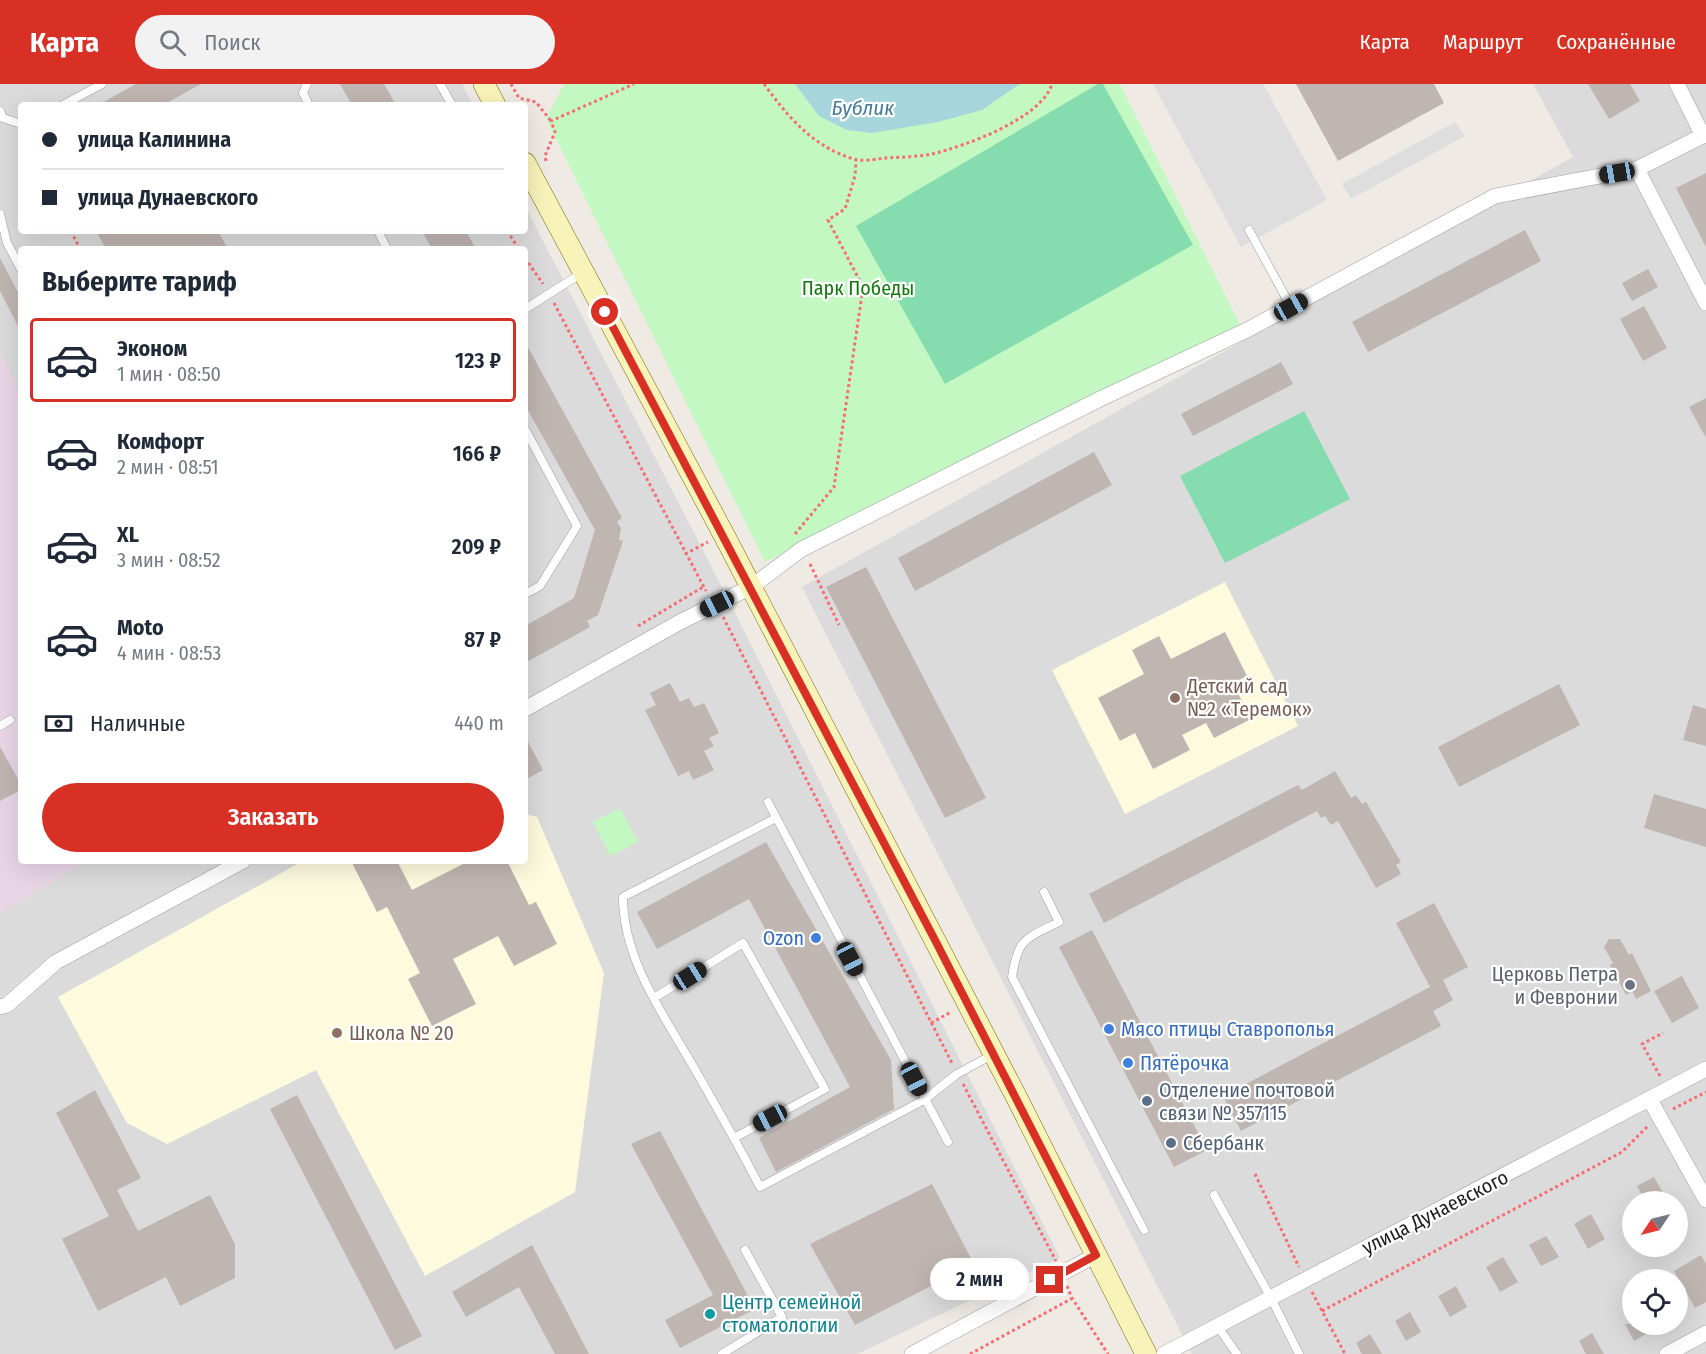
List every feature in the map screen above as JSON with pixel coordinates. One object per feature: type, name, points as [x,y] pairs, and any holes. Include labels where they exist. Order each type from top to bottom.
[{"type":"main road","points":[[484,84],[493,102]]},
{"type":"main road","points":[[531,165],[583,272],[751,587],[1146,1354]]},
{"type":"street","points":[[528,707],[751,587],[802,549],[1100,399],[1291,307],[1495,196],[1637,169],[1705,135],[1677,84]]},
{"type":"street","points":[[1637,169],[1706,303]]},
{"type":"street","points":[[0,1007],[8,1005],[56,962],[237,864]]},
{"type":"street","name":"улица Дунаевского","points":[[1164,1354],[1706,1070]]},
{"type":"street","points":[[1650,1100],[1706,1200]]},
{"type":"street","points":[[912,1354],[1096,1255]]},
{"type":"street","points":[[1668,1354],[1706,1333]]},
{"type":"lane","points":[[69,102],[102,84]]},
{"type":"lane","points":[[307,84],[303,93],[308,102]]},
{"type":"lane","points":[[440,84],[450,102]]},
{"type":"lane","points":[[0,111],[3,118],[18,123]]},
{"type":"lane","points":[[0,214],[7,243],[18,263]]},
{"type":"lane","points":[[1249,230],[1291,307]]},
{"type":"lane","points":[[528,307],[583,272]]},
{"type":"lane","points":[[528,435],[577,526],[540,586],[528,592]]},
{"type":"lane","points":[[0,726],[10,720]]},
{"type":"lane","points":[[768,802],[948,1142]]},
{"type":"lane","points":[[776,818],[623,897],[623,922],[636,961],[654,998],[760,1187],[924,1100],[957,1074],[993,1054]]},
{"type":"lane","points":[[1044,892],[1059,922],[1027,938],[1016,951],[1012,977],[1144,1230]]},
{"type":"lane","points":[[654,998],[743,943],[825,1089],[734,1138]]},
{"type":"lane","points":[[1214,1196],[1271,1298],[1299,1354]]},
{"type":"lane","points":[[722,1354],[782,1317],[745,1250]]},
{"type":"lane","points":[[1218,1327],[1238,1354]]},
{"type":"path","points":[[512,84],[519,98],[537,102],[551,121],[555,132],[545,156],[531,165]]},
{"type":"path","points":[[551,121],[634,84]]},
{"type":"path","points":[[764,84],[783,111],[815,142],[856,160],[931,154],[1004,128],[1036,106],[1050,90],[1052,84]]},
{"type":"path","points":[[839,625],[795,533],[834,487],[863,287],[828,220],[844,208],[855,176],[856,160]]},
{"type":"path","points":[[528,263],[548,293],[703,587],[717,604],[1062,1274],[1072,1298],[1108,1354]]},
{"type":"path","points":[[1663,1033],[1642,1044],[1677,1107]]},
{"type":"path","points":[[1322,1311],[1622,1152],[1659,1116],[1706,1092]]},
{"type":"path","points":[[970,1354],[1072,1298]]},
{"type":"shaded area","points":[[0,84],[462,84],[471,102],[18,102],[18,234],[528,234],[528,212],[722,587],[1060,1258],[857,1354],[0,1354]]},
{"type":"shaded area","points":[[1153,84],[1263,84],[1327,200],[1241,247]]},
{"type":"shaded area","points":[[1533,84],[1706,84],[1706,1354],[1192,1354],[802,587],[1573,157]]},
{"type":"shaded area","points":[[1455,122],[1465,136],[1351,199],[1342,184]]},
{"type":"shaded area","points":[[0,353],[18,386],[18,864],[83,864],[0,913]]},
{"type":"shaded area","name":"Детский сад №2 «Теремок»","points":[[1225,582],[1298,726],[1125,814],[1052,670]]},
{"type":"shaded area","name":"Школа № 20","points":[[528,815],[537,817],[604,973],[575,1192],[425,1276],[316,1070],[167,1144],[127,1123],[58,997],[298,864],[528,864]]},
{"type":"green space","name":"Парк Победы","points":[[564,84],[1120,84],[1241,327],[765,562],[546,119]]},
{"type":"green space","points":[[1098,84],[1103,84],[1193,245],[945,384],[856,226]]},
{"type":"green space","points":[[1304,411],[1350,499],[1225,563],[1180,476]]},
{"type":"green space","points":[[620,808],[638,842],[610,856],[593,822]]},
{"type":"water","name":"Бублик","points":[[795,84],[1020,84],[982,110],[938,122],[872,133],[847,130],[819,116]]},
{"type":"building","points":[[136,84],[201,84],[168,102],[103,102]]},
{"type":"building","points":[[340,84],[384,84],[394,102],[350,102]]},
{"type":"building","points":[[1296,84],[1434,84],[1444,103],[1338,161]]},
{"type":"building","points":[[1588,84],[1630,84],[1640,101],[1609,119]]},
{"type":"building","points":[[1706,173],[1706,247],[1676,188]]},
{"type":"building","points":[[1525,230],[1541,261],[1368,352],[1352,322]]},
{"type":"building","points":[[98,234],[220,234],[226,246],[104,246]]},
{"type":"building","points":[[424,234],[468,234],[474,246],[430,246]]},
{"type":"building","points":[[0,258],[18,292],[18,326],[0,291]]},
{"type":"building","points":[[1648,269],[1658,287],[1632,301],[1622,283]]},
{"type":"building","points":[[1644,306],[1667,348],[1643,361],[1620,319]]},
{"type":"building","points":[[528,347],[622,518],[617,522],[621,528],[619,540],[623,541],[598,615],[587,621],[590,627],[528,661],[528,624],[574,598],[595,530],[528,410]]},
{"type":"building","points":[[1281,362],[1293,384],[1193,436],[1181,414]]},
{"type":"building","points":[[1706,398],[1706,438],[1689,407]]},
{"type":"building","points":[[1094,452],[1112,485],[915,591],[898,558]]},
{"type":"building","points":[[866,567],[986,798],[945,818],[826,587]]},
{"type":"building","points":[[1225,632],[1247,676],[1233,683],[1251,719],[1214,738],[1206,723],[1182,735],[1190,750],[1153,769],[1135,733],[1120,741],[1098,698],[1144,674],[1132,650],[1159,636],[1171,659]]},
{"type":"building","points":[[670,683],[680,702],[689,698],[694,707],[704,703],[719,733],[709,738],[714,746],[704,751],[714,770],[693,780],[689,771],[678,776],[645,710],[656,705],[650,693]]},
{"type":"building","points":[[1559,684],[1580,725],[1459,787],[1438,747]]},
{"type":"building","points":[[1693,705],[1706,709],[1706,746],[1683,740]]},
{"type":"building","points":[[528,742],[543,770],[528,778]]},
{"type":"building","points":[[0,747],[18,779],[18,792],[0,801]]},
{"type":"building","points":[[1335,771],[1351,798],[1356,795],[1362,804],[1366,802],[1401,862],[1396,865],[1401,874],[1376,888],[1338,821],[1331,825],[1325,816],[1321,818],[1317,811],[1104,923],[1089,894],[1298,785],[1302,790]]},
{"type":"building","points":[[1654,794],[1706,809],[1706,847],[1644,828]]},
{"type":"building","points":[[766,842],[891,1060],[894,1109],[776,1172],[759,1138],[850,1087],[749,899],[657,949],[637,912]]},
{"type":"building","points":[[353,864],[399,864],[412,890],[463,864],[508,864],[529,905],[536,902],[557,944],[514,966],[498,936],[453,959],[476,1004],[432,1026],[408,979],[420,973],[387,907],[377,912]]},
{"type":"building","points":[[1434,903],[1468,967],[1443,980],[1453,1000],[1433,1011],[1441,1026],[1241,1131],[1223,1096],[1430,987],[1396,923]]},
{"type":"building","points":[[1092,930],[1207,1150],[1174,1167],[1059,947]]},
{"type":"building","points":[[1609,939],[1620,939],[1629,955],[1632,953],[1651,991],[1636,999],[1632,991],[1626,995],[1610,965],[1613,963],[1604,947]]},
{"type":"building","points":[[1682,976],[1699,1008],[1672,1023],[1654,991]]},
{"type":"building","points":[[95,1090],[141,1178],[117,1190],[138,1231],[210,1195],[235,1244],[235,1278],[180,1306],[166,1277],[98,1311],[62,1239],[109,1216],[56,1113]]},
{"type":"building","points":[[297,1095],[422,1336],[395,1350],[270,1109]]},
{"type":"building","points":[[660,1131],[755,1309],[680,1348],[665,1320],[713,1295],[631,1144]]},
{"type":"building","points":[[1654,1177],[1662,1191],[1640,1191],[1637,1186]]},
{"type":"building","points":[[932,1184],[974,1264],[855,1325],[810,1244]]},
{"type":"building","points":[[1591,1214],[1605,1239],[1588,1249],[1574,1224]]},
{"type":"building","points":[[1546,1236],[1559,1257],[1541,1266],[1529,1245]]},
{"type":"building","points":[[532,1245],[589,1354],[555,1354],[519,1287],[466,1317],[452,1292]]},
{"type":"building","points":[[1701,1255],[1706,1264],[1706,1302],[1695,1308],[1688,1296],[1688,1269],[1677,1269]]},
{"type":"building","points":[[1503,1257],[1518,1282],[1500,1292],[1486,1267]]},
{"type":"building","points":[[1456,1286],[1467,1307],[1450,1317],[1438,1296]]},
{"type":"building","points":[[1410,1312],[1421,1332],[1406,1341],[1395,1321]]},
{"type":"building","points":[[1592,1333],[1604,1354],[1586,1354],[1579,1341]]},
{"type":"building","points":[[1370,1334],[1382,1354],[1362,1354],[1356,1343]]},
{"type":"building","points":[[1631,1335],[1644,1335],[1634,1341]]},
{"type":"place","name":"Детский сад №2 «Теремок»","points":[[1175,698]]},
{"type":"place","name":"Ozon","points":[[816,938]]},
{"type":"place","name":"Церковь Петра и Февронии","points":[[1630,985]]},
{"type":"place","name":"Мясо птицы Ставрополья","points":[[1109,1029]]},
{"type":"place","name":"Школа № 20","points":[[337,1033]]},
{"type":"place","name":"Пятёрочка","points":[[1128,1063]]},
{"type":"place","name":"Отделение почтовой связи № 357115","points":[[1147,1101]]},
{"type":"place","name":"Сбербанк","points":[[1171,1143]]},
{"type":"place","name":"Центр cемейной cтоматологии","points":[[710,1314]]},
{"type":"route","points":[[605,312],[936,942],[1096,1255],[1050,1280]]}]
